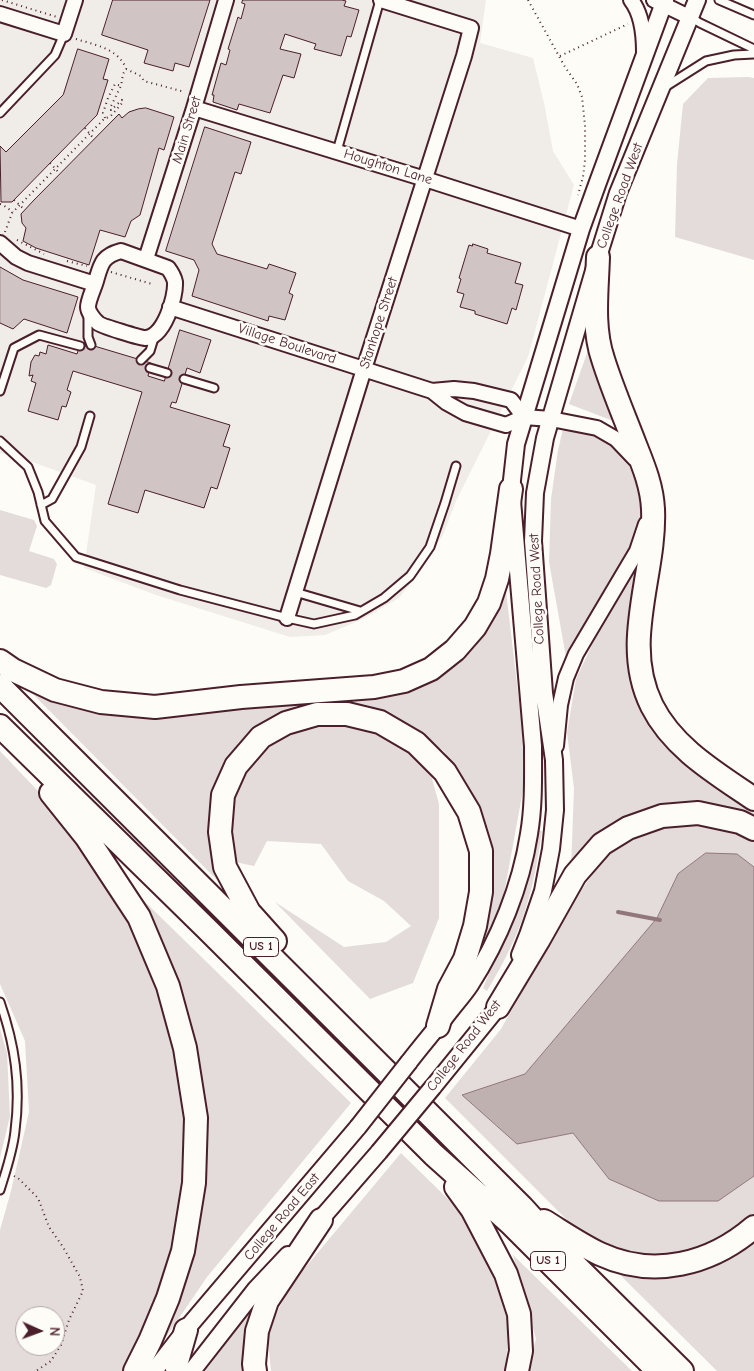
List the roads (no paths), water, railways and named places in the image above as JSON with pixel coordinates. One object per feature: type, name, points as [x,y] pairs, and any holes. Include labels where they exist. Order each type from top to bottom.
[{"type":"highway","points":[[598,257],[597,335],[602,358],[647,474],[653,508],[652,542],[638,632],[638,657],[643,682],[652,706],[666,728],[682,746],[754,799]]},
{"type":"highway","points":[[0,661],[13,670],[55,690],[101,702],[155,707],[241,697],[374,687],[404,681],[431,669],[455,650],[475,627],[489,603],[497,579],[502,554],[511,489]]},
{"type":"highway","name":"US 1","points":[[0,686],[522,1207],[573,1262],[682,1371]]},
{"type":"highway","points":[[327,1013],[285,951],[249,912],[225,867],[220,832],[223,795],[236,766],[261,737],[286,723],[317,714],[346,714],[380,722],[416,743],[445,772],[469,812],[481,851],[481,892],[475,926],[465,960],[449,989],[438,1026]]},
{"type":"highway","points":[[0,728],[87,838],[139,918],[168,986],[185,1048],[196,1118],[193,1193],[183,1250],[170,1290],[150,1341],[135,1371]]},
{"type":"highway","name":"US 1","points":[[0,728],[207,929],[434,1156],[510,1223],[658,1371]]},
{"type":"highway","points":[[498,1007],[575,875],[602,844],[628,828],[662,816],[698,813],[740,822],[754,829]]},
{"type":"highway","points":[[434,1156],[472,1209],[506,1274],[519,1314],[521,1351],[517,1371]]},
{"type":"highway","points":[[522,1207],[599,1254],[621,1262],[651,1267],[680,1265],[716,1253],[742,1237],[754,1226]]},
{"type":"highway","points":[[255,1371],[257,1331],[267,1301],[321,1220]]},
{"type":"highway","points":[[178,1371],[176,1365],[186,1330]]},
{"type":"street","points":[[0,14],[68,36],[69,20],[75,0]]},
{"type":"street","name":"Main Street","points":[[146,259],[226,0]]},
{"type":"street","name":"Stanhope Street","points":[[287,618],[472,28],[381,0]]},
{"type":"street","points":[[631,0],[640,18],[644,34],[644,55]]},
{"type":"street","name":"College Road West","points":[[378,1152],[434,1087],[498,1007],[528,935],[543,891],[551,849],[555,810],[554,760],[544,693],[533,541],[536,493],[545,438],[618,193],[697,0]]},
{"type":"street","points":[[660,1],[689,16]]},
{"type":"street","name":"College Road West","points":[[409,1062],[469,987],[490,951],[515,888],[529,834],[533,790],[533,746],[511,489],[516,444],[582,229],[644,55],[660,1]]},
{"type":"street","name":"Houghton Lane","points":[[196,102],[337,152],[582,229]]},
{"type":"street","points":[[5,237],[16,256],[28,263],[95,284]]},
{"type":"street","points":[[120,251],[146,259],[168,268],[175,279],[175,292],[163,327],[155,335],[145,338],[99,324],[88,308],[99,268],[106,258],[110,254],[120,251]]},
{"type":"street","name":"Village Boulevard","points":[[170,307],[432,391],[447,403],[465,413],[506,425],[524,417],[551,419],[597,428],[616,439],[631,453],[647,474]]},
{"type":"street","name":"Village Boulevard","points":[[432,391],[454,389],[474,391],[511,400],[524,417]]},
{"type":"street","points":[[554,760],[560,705],[566,678],[576,654],[637,551],[643,536],[646,522],[647,474]]},
{"type":"street","name":"College Road East","points":[[154,1371],[409,1062]]},
{"type":"street","name":"College Road East","points":[[192,1371],[256,1289],[321,1220],[378,1152]]},
{"type":"lane","points":[[337,152],[381,0]]},
{"type":"lane","points":[[719,0],[754,15]]},
{"type":"lane","points":[[689,16],[754,48]]},
{"type":"lane","points":[[0,113],[54,56],[68,36]]},
{"type":"lane","points":[[661,90],[706,61],[734,55],[754,54]]},
{"type":"lane","points":[[88,308],[88,337],[91,345]]},
{"type":"lane","points":[[0,391],[14,348],[39,335],[80,346]]},
{"type":"lane","points":[[141,360],[150,350],[155,335]]},
{"type":"lane","points":[[153,369],[167,373]]},
{"type":"lane","points":[[184,379],[214,388]]},
{"type":"lane","points":[[41,505],[52,499],[62,482],[81,447],[90,416]]},
{"type":"lane","points":[[0,441],[28,467],[38,492],[45,521],[76,557],[180,590],[314,624],[360,612],[384,598],[410,576],[430,547],[456,466]]},
{"type":"lane","points":[[295,592],[360,612]]},
{"type":"lane","points":[[0,1002],[14,1052],[18,1093],[15,1132],[0,1190]]},
{"type":"waterway","points":[[618,912],[660,920]]}]
